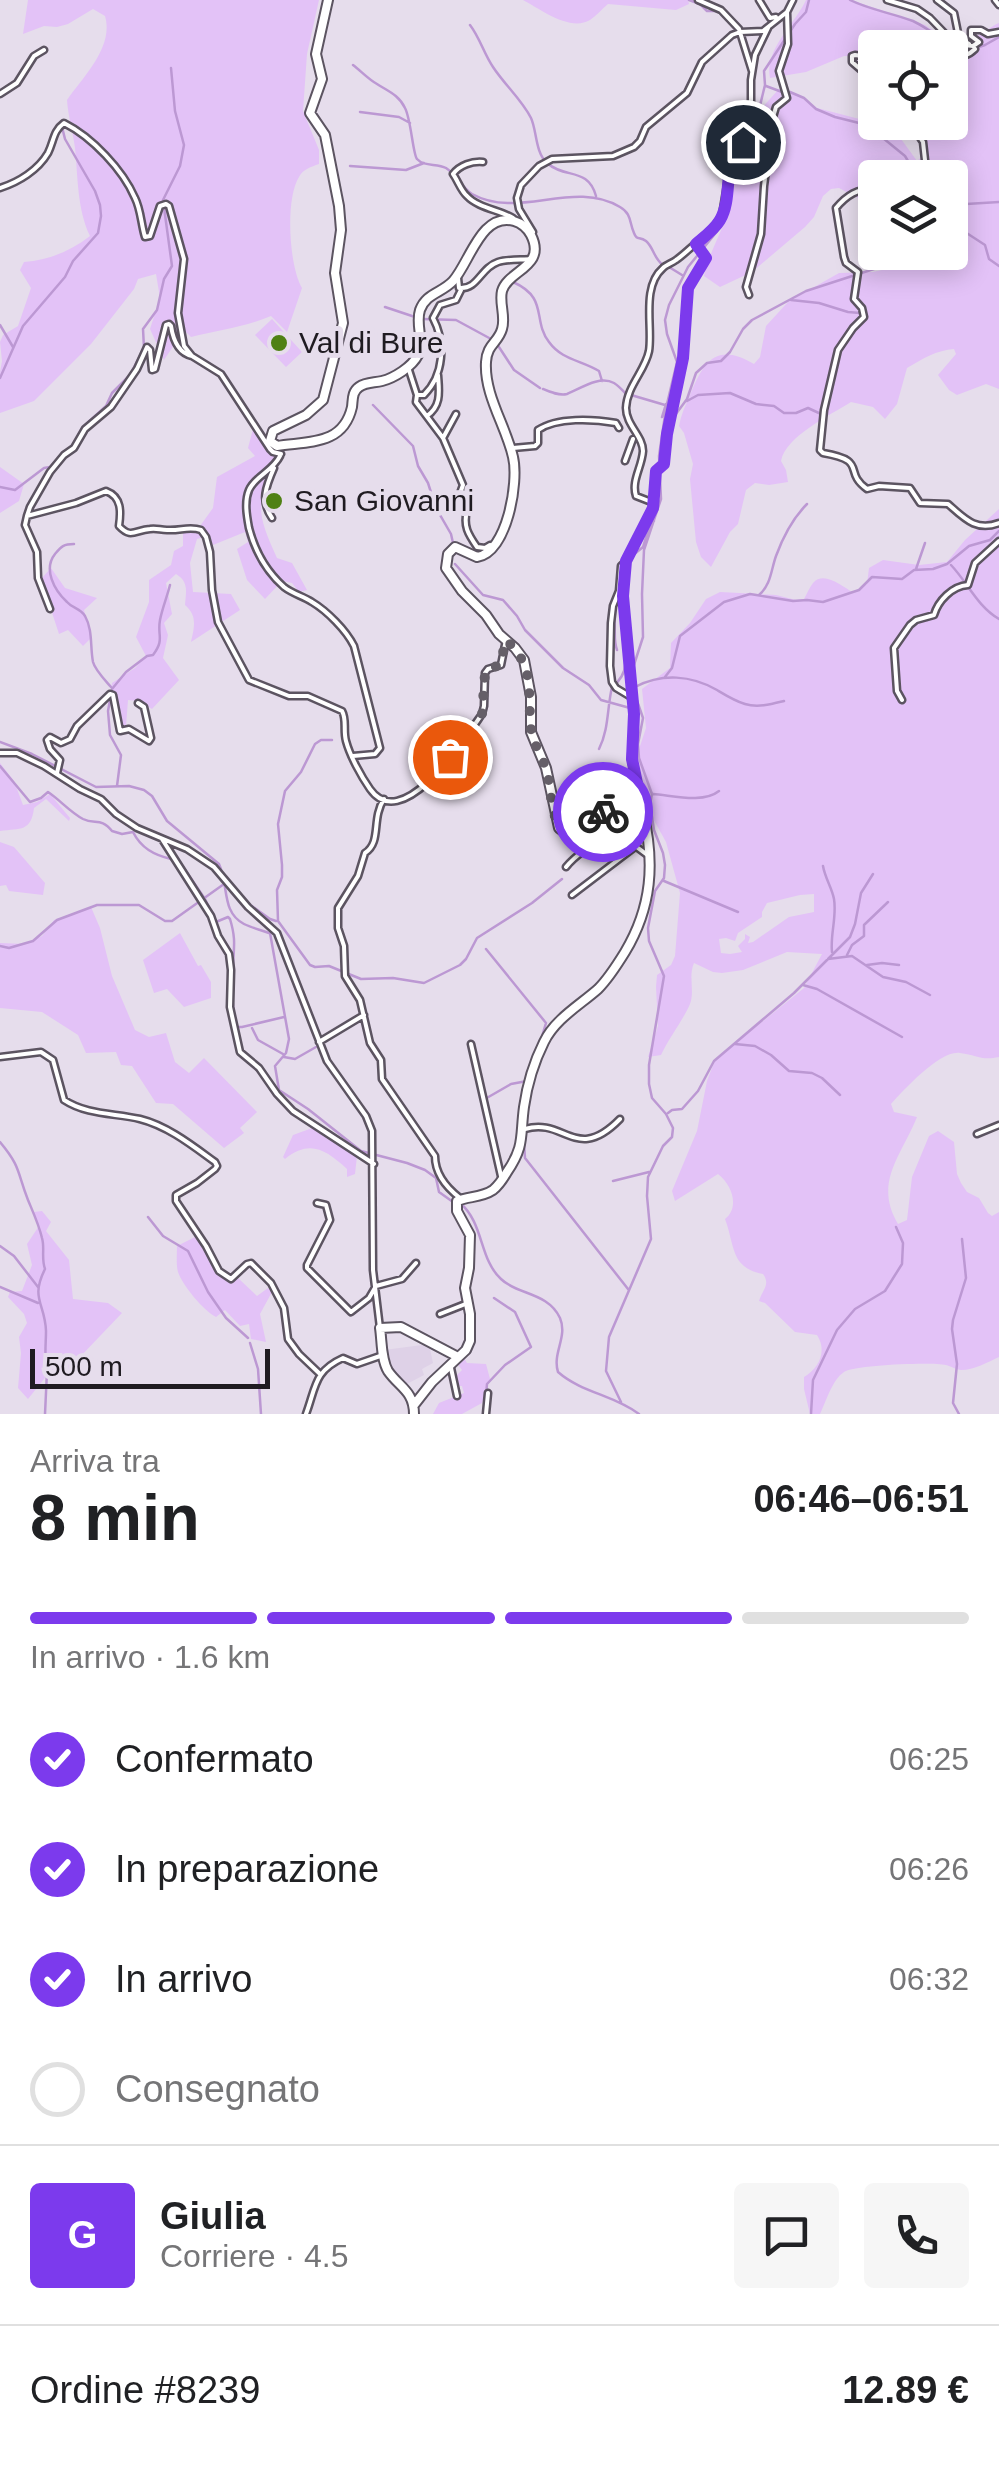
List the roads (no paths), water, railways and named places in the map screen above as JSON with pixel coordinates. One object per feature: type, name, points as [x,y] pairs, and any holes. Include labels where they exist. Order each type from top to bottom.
[{"type":"main road","points":[[328,0],[316,54],[321,84],[310,113],[325,135],[340,206],[342,223],[335,273],[343,322],[323,400],[306,415],[271,433],[272,444],[334,436],[350,413],[358,387],[392,377],[419,354],[418,322],[424,302],[450,284],[486,229],[504,220],[516,222],[530,232],[532,259],[504,287],[502,328],[487,354],[487,382],[515,471],[506,523],[484,556],[452,548],[446,564],[462,591],[520,655],[526,667],[531,732],[546,768],[559,828],[575,833],[620,802],[631,803],[643,812],[650,857],[641,922],[605,982],[547,1036],[524,1104],[518,1155],[490,1192],[458,1202],[470,1236],[465,1288],[470,1337],[466,1350],[422,1393],[414,1410]]},
{"type":"main road","points":[[414,1410],[407,1390],[387,1369],[380,1328],[400,1326],[454,1359]]},
{"type":"street","points":[[698,0],[721,10],[740,32],[752,72]]},
{"type":"street","points":[[760,0],[771,19],[786,12]]},
{"type":"street","points":[[533,240],[534,233],[523,218],[518,198],[521,185],[539,166],[552,158],[613,156],[634,147],[646,127],[687,93],[702,62],[732,35],[768,28],[793,0]]},
{"type":"street","points":[[887,0],[917,9],[956,44],[973,46],[978,42],[970,36],[971,30],[999,32]]},
{"type":"street","points":[[937,0],[954,13],[959,38],[973,46]]},
{"type":"street","points":[[749,295],[746,287],[761,234],[773,117],[787,98],[778,71],[788,41],[786,12]]},
{"type":"street","points":[[654,502],[634,492],[643,451],[626,409],[630,388],[649,349],[652,290],[660,270],[697,246],[722,215],[731,159],[746,134],[752,111],[752,72],[757,49],[768,28]]},
{"type":"street","points":[[968,55],[975,49],[973,46]]},
{"type":"street","points":[[0,94],[17,83],[34,56],[44,50]]},
{"type":"street","points":[[715,139],[731,113],[752,111]]},
{"type":"street","points":[[0,188],[20,180],[37,166],[56,129],[64,124],[104,156],[129,186],[138,204],[145,236],[150,236],[160,206],[166,204],[183,252],[179,326],[184,346],[192,356]]},
{"type":"street","points":[[483,162],[470,162],[453,174],[464,194],[511,215],[516,222]]},
{"type":"street","points":[[858,190],[836,208],[846,263],[858,272],[854,298],[864,317],[838,350],[826,398],[820,450],[850,461],[860,484],[867,489],[910,488],[920,503],[948,504],[968,522],[989,527],[999,524]]},
{"type":"street","points":[[643,812],[632,759],[634,714],[623,596],[626,561],[654,502],[655,474],[660,469],[683,358],[688,288],[706,260],[697,246]]},
{"type":"street","points":[[461,290],[471,288],[483,272],[498,262],[532,259]]},
{"type":"street","points":[[459,273],[461,290]]},
{"type":"street","points":[[426,416],[438,401],[440,345],[433,319],[440,306],[456,300],[461,290]]},
{"type":"street","points":[[50,608],[38,578],[37,552],[25,525],[30,507],[60,458],[111,407],[147,347],[150,367],[155,370],[166,325],[170,324],[180,349],[221,374],[270,449],[281,454]]},
{"type":"street","points":[[408,367],[416,402],[443,438],[463,485],[459,496],[467,510],[464,521],[474,544],[485,548],[500,537]]},
{"type":"street","points":[[417,396],[426,393],[438,375]]},
{"type":"street","points":[[443,438],[456,414]]},
{"type":"street","points":[[510,448],[534,446],[543,425],[580,420],[616,423],[619,428]]},
{"type":"street","points":[[626,437],[635,438]]},
{"type":"street","points":[[625,461],[635,438]]},
{"type":"street","points":[[272,518],[264,498],[266,487],[288,444]]},
{"type":"street","points":[[276,464],[250,488],[246,506],[254,544],[262,563],[283,586],[311,601],[345,632],[354,646],[380,748],[376,754],[353,756]]},
{"type":"street","points":[[27,516],[106,491],[112,493],[121,508],[119,526],[124,532],[200,528],[210,552],[218,622],[249,680],[289,696],[308,696],[342,711],[347,745],[372,793],[392,802],[417,792],[441,770],[482,714],[485,673],[500,665],[506,640]]},
{"type":"street","points":[[902,700],[897,691],[893,655],[899,638],[916,620],[934,615],[940,602],[958,586],[968,585],[975,563],[999,541]]},
{"type":"street","points":[[626,561],[620,566],[619,591],[613,606],[610,661],[612,682],[631,697]]},
{"type":"street","points":[[57,772],[60,763],[47,740],[50,737],[61,743],[70,739],[110,694],[120,731],[129,729],[149,741],[144,707],[138,703]]},
{"type":"street","points":[[0,753],[18,753],[57,772],[101,799],[137,828],[188,848],[206,860],[277,933],[330,1066],[368,1121],[372,1135],[374,1270],[380,1328]]},
{"type":"street","points":[[384,799],[376,818],[373,848],[366,852],[358,876],[338,908],[345,976],[360,1000],[370,1043],[380,1060],[382,1079],[435,1156],[434,1163],[458,1202]]},
{"type":"street","points":[[566,868],[605,836],[619,836],[650,857]]},
{"type":"street","points":[[162,839],[211,916],[229,954],[230,1007],[240,1052],[264,1073],[294,1111],[374,1161]]},
{"type":"street","points":[[572,896],[636,847]]},
{"type":"street","points":[[319,1042],[364,1015]]},
{"type":"street","points":[[471,1044],[502,1180]]},
{"type":"street","points":[[0,1057],[41,1052],[53,1060],[64,1100],[76,1108],[163,1127],[214,1161],[216,1168],[176,1195],[176,1201],[219,1271],[231,1279],[252,1263],[269,1280],[284,1308],[288,1339],[320,1374]]},
{"type":"street","points":[[523,1130],[547,1127],[576,1139],[594,1138],[608,1132],[620,1119]]},
{"type":"street","points":[[977,1134],[999,1125]]},
{"type":"street","points":[[317,1203],[326,1206],[330,1220],[307,1268],[351,1312],[369,1298],[376,1286],[402,1278],[416,1263]]},
{"type":"street","points":[[440,1314],[468,1302]]},
{"type":"street","points":[[306,1414],[320,1374],[340,1358],[357,1364],[383,1354]]},
{"type":"street","points":[[454,1359],[457,1396]]},
{"type":"street","points":[[486,1414],[488,1393]]},
{"type":"waterway","points":[[689,0],[723,15]]},
{"type":"waterway","points":[[632,671],[643,637],[644,550],[661,499],[659,456],[677,362],[665,320],[688,267],[723,224],[734,159],[755,126],[765,85],[764,71],[806,12],[809,0]]},
{"type":"waterway","points":[[850,0],[929,30]]},
{"type":"waterway","points":[[470,25],[493,67],[531,118],[543,158],[554,168],[588,181],[596,196]]},
{"type":"waterway","points":[[968,51],[999,37]]},
{"type":"waterway","points":[[353,65],[403,104],[420,161],[446,168],[468,191],[490,201],[602,199],[624,210],[636,237],[646,241],[663,265]]},
{"type":"waterway","points":[[0,487],[15,490],[72,447],[82,428],[106,406],[112,393],[130,375],[144,348],[143,329],[157,310],[164,279],[172,266],[163,200],[180,166],[184,145],[175,111],[171,68]]},
{"type":"waterway","points":[[766,86],[782,92]]},
{"type":"waterway","points":[[790,92],[816,109],[867,125],[907,160]]},
{"type":"waterway","points":[[360,112],[399,117],[410,123]]},
{"type":"waterway","points":[[0,378],[23,326],[98,233],[100,205],[62,127]]},
{"type":"waterway","points":[[350,166],[406,170],[424,163]]},
{"type":"waterway","points":[[968,204],[999,202]]},
{"type":"waterway","points":[[968,234],[985,245],[989,259],[999,266]]},
{"type":"waterway","points":[[669,267],[682,275]]},
{"type":"waterway","points":[[670,422],[687,399],[696,373],[707,363],[721,361],[752,320],[806,291],[871,270]]},
{"type":"waterway","points":[[513,282],[536,302],[544,334],[554,348],[599,371],[602,381]]},
{"type":"waterway","points":[[791,300],[860,313]]},
{"type":"waterway","points":[[385,307],[415,317]]},
{"type":"waterway","points":[[422,319],[456,320],[491,339]]},
{"type":"waterway","points":[[0,325],[13,347]]},
{"type":"waterway","points":[[497,344],[514,370],[540,388]]},
{"type":"waterway","points":[[543,389],[564,394],[608,381],[626,394]]},
{"type":"waterway","points":[[687,401],[698,395],[730,393],[756,404],[774,406],[784,413],[808,408],[821,414]]},
{"type":"waterway","points":[[631,395],[665,405]]},
{"type":"waterway","points":[[662,417],[666,404]]},
{"type":"waterway","points":[[373,405],[413,446],[418,466],[453,543]]},
{"type":"waterway","points":[[759,595],[768,582],[785,535],[807,504]]},
{"type":"waterway","points":[[632,556],[643,547],[654,521]]},
{"type":"waterway","points":[[665,677],[672,668],[680,636],[724,602],[750,594],[823,602],[859,590],[872,577],[902,579],[914,570],[947,564],[969,546],[990,540],[999,531]]},
{"type":"waterway","points":[[916,569],[925,543]]},
{"type":"waterway","points":[[74,544],[63,546],[55,554],[50,566],[52,579],[62,597],[85,616],[94,665],[111,687]]},
{"type":"waterway","points":[[455,564],[483,595],[503,600],[525,630],[601,700],[630,708]]},
{"type":"waterway","points":[[951,565],[999,619]]},
{"type":"waterway","points":[[117,786],[121,755],[110,735],[108,711],[112,689],[126,672],[157,650],[170,585]]},
{"type":"waterway","points":[[614,617],[617,650]]},
{"type":"waterway","points":[[599,749],[612,687],[622,676],[625,663]]},
{"type":"waterway","points":[[635,687],[656,679],[687,679],[750,705],[784,701]]},
{"type":"waterway","points":[[621,1402],[606,1371],[609,1337],[651,1239],[648,1177],[663,1146],[672,1137],[673,1128],[652,1098],[649,1084],[664,976],[649,941],[648,928],[665,865],[654,830],[652,794],[639,758],[643,718],[633,689]]},
{"type":"waterway","points":[[332,740],[315,744],[301,772],[285,791],[278,824],[282,865],[277,890],[278,921],[310,965],[329,966],[361,979],[393,978],[424,983],[460,965],[477,938],[562,879]]},
{"type":"waterway","points":[[0,742],[96,787],[129,786],[144,790],[167,821],[219,864],[229,905],[237,919],[269,933]]},
{"type":"waterway","points":[[0,766],[30,802],[48,792],[83,819],[122,834],[133,832],[149,850],[171,859]]},
{"type":"waterway","points":[[595,798],[597,787]]},
{"type":"waterway","points":[[653,794],[696,798],[719,791]]},
{"type":"waterway","points":[[179,861],[216,922],[230,919],[233,971]]},
{"type":"waterway","points":[[823,866],[834,899],[832,952]]},
{"type":"waterway","points":[[668,1113],[682,1109],[698,1091],[714,1061],[794,993],[850,937],[861,893],[873,874]]},
{"type":"waterway","points":[[664,881],[738,912]]},
{"type":"waterway","points":[[0,946],[9,948],[33,941],[57,920],[97,905],[139,905],[165,921],[172,921],[224,884]]},
{"type":"waterway","points":[[245,901],[276,921]]},
{"type":"waterway","points":[[847,955],[864,936],[864,925],[888,902]]},
{"type":"waterway","points":[[270,933],[289,1039],[286,1053],[275,1066],[279,1090],[361,1151],[425,1170],[436,1178],[439,1192],[453,1202]]},
{"type":"waterway","points":[[486,949],[546,1023],[540,1043]]},
{"type":"waterway","points":[[828,959],[852,956],[883,977],[906,982],[930,995]]},
{"type":"waterway","points":[[867,965],[899,965]]},
{"type":"waterway","points":[[803,985],[902,1037]]},
{"type":"waterway","points":[[232,994],[234,1016]]},
{"type":"waterway","points":[[235,1024],[242,1027],[284,1017]]},
{"type":"waterway","points":[[252,1028],[258,1040],[283,1054]]},
{"type":"waterway","points":[[735,1044],[755,1046],[789,1071],[812,1073],[840,1095]]},
{"type":"waterway","points":[[284,1057],[295,1059],[316,1047]]},
{"type":"waterway","points":[[485,1099],[511,1084],[527,1081]]},
{"type":"waterway","points":[[0,1142],[18,1170],[43,1242],[45,1269],[38,1294],[46,1331],[45,1414]]},
{"type":"waterway","points":[[524,1143],[525,1158],[628,1289]]},
{"type":"waterway","points":[[613,1181],[649,1172]]},
{"type":"waterway","points":[[460,1203],[473,1220],[494,1271],[508,1284],[548,1303],[560,1318],[558,1372],[639,1414]]},
{"type":"waterway","points":[[148,1217],[163,1236],[188,1251],[208,1292],[226,1318],[248,1338]]},
{"type":"waterway","points":[[811,1414],[813,1380],[837,1330],[855,1309],[885,1291],[902,1264],[903,1243],[896,1227]]},
{"type":"waterway","points":[[959,1414],[953,1403],[957,1364],[952,1329],[966,1278],[962,1239]]},
{"type":"waterway","points":[[0,1246],[14,1256],[38,1287]]},
{"type":"waterway","points":[[0,1287],[38,1303]]},
{"type":"waterway","points":[[485,1407],[487,1384],[531,1347],[515,1312],[494,1298]]},
{"type":"waterway","points":[[250,1343],[258,1369],[261,1414]]},
{"type":"place","name":"Val di Bure","points":[[279,343]]},
{"type":"place","name":"San Giovanni","points":[[274,501]]}]
